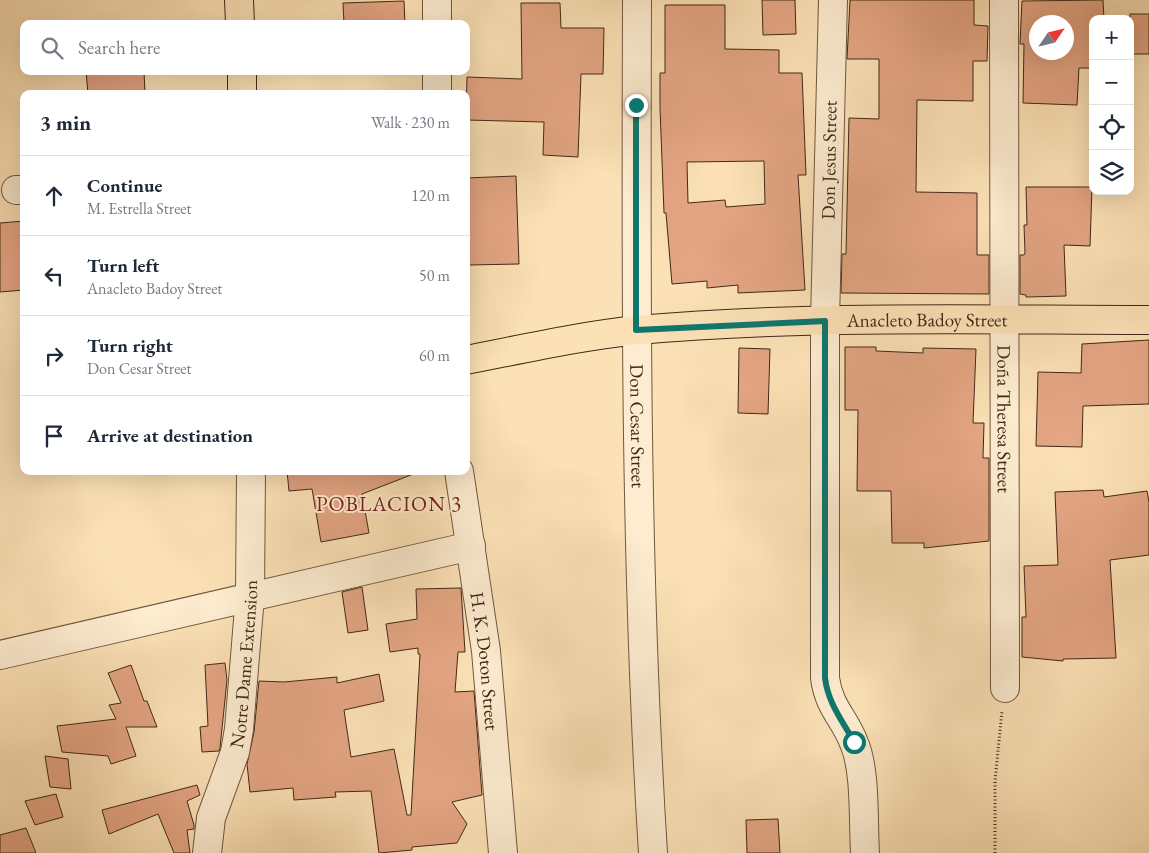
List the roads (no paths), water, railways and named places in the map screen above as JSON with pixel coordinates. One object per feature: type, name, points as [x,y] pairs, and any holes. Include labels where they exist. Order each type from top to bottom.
[{"type":"main road","points":[[239,0],[240,20]]},
{"type":"main road","points":[[242,75],[242,90]]},
{"type":"main road","name":"Anacleto Badoy Street","points":[[470,359],[636,330],[825,321],[1149,320]]},
{"type":"street","points":[[437,0],[437,20]]},
{"type":"street","name":"Don Cesar Street","points":[[637,0],[636,330],[641,618],[653,853]]},
{"type":"street","name":"Don Jesus Street","points":[[833,0],[825,321],[825,678],[827,693],[833,708],[854,742],[859,758],[865,853]]},
{"type":"street","name":"Doña Theresa Street","points":[[1004,0],[1005,688]]},
{"type":"street","points":[[437,75],[437,90]]},
{"type":"street","name":"Notre Dame Extension","points":[[207,853],[211,818],[235,752],[250,596],[251,475]]},
{"type":"street","name":"H. K. Doton Street","points":[[460,475],[486,651],[503,853]]},
{"type":"street","points":[[0,655],[471,546]]},
{"type":"district","name":"POBLACION 3","points":[[389,503]]}]
